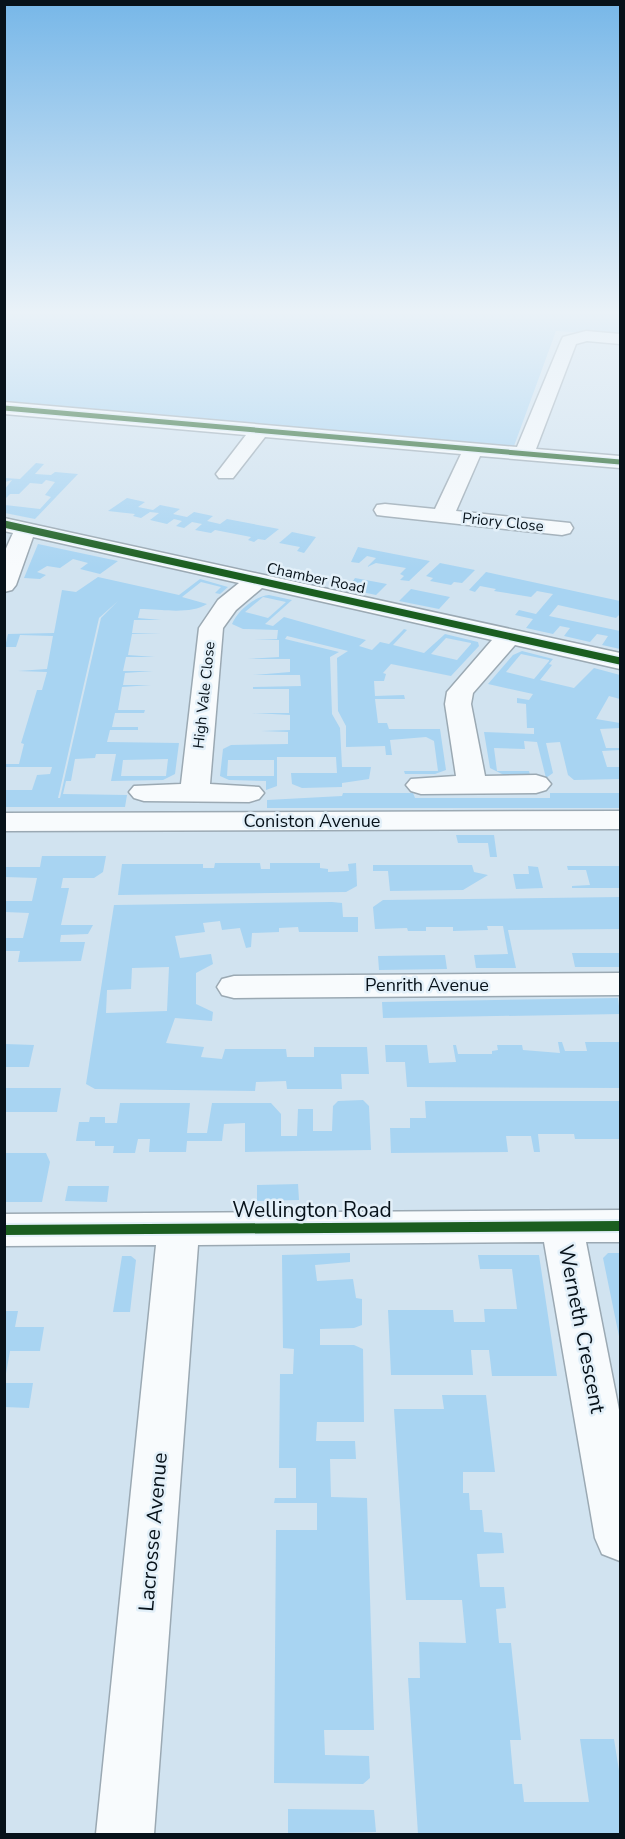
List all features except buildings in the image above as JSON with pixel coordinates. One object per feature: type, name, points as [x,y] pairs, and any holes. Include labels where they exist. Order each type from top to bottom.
[{"type":"street","points":[[524,453],[547,397]]},
{"type":"street","points":[[4,408],[621,462]]},
{"type":"street","points":[[226,474],[260,430]]},
{"type":"street","name":"Priory Close","points":[[443,516],[473,449]]},
{"type":"street","name":"Priory Close","points":[[385,510],[562,528]]},
{"type":"street","name":"Chamber Road","points":[[4,524],[621,661]]},
{"type":"street","points":[[4,585],[23,534],[30,530]]},
{"type":"street","name":"High Vale Close","points":[[195,793],[211,628],[227,605],[258,580]]},
{"type":"street","points":[[472,784],[458,704],[460,692],[509,636]]},
{"type":"street","points":[[421,785],[536,784]]},
{"type":"street","points":[[144,792],[249,793]]},
{"type":"street","name":"Coniston Avenue","points":[[4,822],[621,820]]},
{"type":"street","name":"Penrith Avenue","points":[[234,987],[621,984]]},
{"type":"street","name":"Werneth Crescent","points":[[562,1226],[621,1538]]},
{"type":"street","name":"Wellington Road","points":[[4,1230],[621,1226]]},
{"type":"street","name":"Lacrosse Avenue","points":[[125,1834],[159,1469],[178,1229]]},
{"type":"shaded area","points":[[5,397],[532,397],[514,446],[5,402]]},
{"type":"shaded area","points":[[36,463],[44,464],[35,474],[51,475],[55,472],[78,474],[35,519],[5,513],[5,505],[40,509],[51,497],[45,495],[55,482],[46,480],[42,484],[30,483],[19,494],[10,494],[5,499],[5,489],[12,480],[5,482],[5,478],[20,479]]},
{"type":"shaded area","points":[[127,498],[145,502],[138,507],[153,510],[160,505],[180,509],[173,514],[187,517],[194,512],[213,516],[207,521],[220,524],[227,519],[279,529],[265,540],[258,539],[254,542],[248,540],[251,537],[215,530],[211,533],[195,530],[202,524],[192,522],[184,528],[176,526],[182,521],[174,519],[167,524],[150,520],[159,513],[150,512],[141,518],[133,516],[135,514],[108,511]]},
{"type":"shaded area","points":[[292,532],[316,537],[304,553],[297,551],[300,547],[279,543]]},
{"type":"shaded area","points":[[38,544],[118,561],[100,574],[80,569],[88,563],[73,559],[60,568],[47,566],[37,572],[46,575],[40,579],[24,578]]},
{"type":"shaded area","points":[[358,547],[430,561],[409,581],[400,580],[404,576],[400,574],[406,568],[376,563],[367,567],[376,558],[367,556],[359,563],[351,562]]},
{"type":"shaded area","points":[[440,563],[475,570],[462,583],[454,582],[451,585],[430,581],[433,578],[426,576]]},
{"type":"shaded area","points":[[486,572],[620,601],[620,614],[616,618],[558,605],[549,616],[620,631],[620,649],[602,645],[608,636],[597,634],[590,642],[564,636],[570,628],[560,626],[553,634],[526,628],[533,619],[515,615],[519,610],[536,614],[553,594],[537,591],[531,597],[494,591],[496,589],[480,586],[475,592],[469,590]]},
{"type":"shaded area","points":[[98,577],[179,595],[200,579],[228,587],[220,594],[215,593],[221,587],[201,582],[182,597],[207,604],[175,611],[140,609],[138,618],[161,620],[134,620],[132,633],[161,633],[132,634],[128,655],[155,657],[126,657],[123,671],[153,671],[125,673],[123,685],[151,685],[122,687],[118,710],[145,710],[144,713],[115,713],[112,727],[138,727],[138,730],[110,730],[107,742],[179,743],[175,774],[163,780],[111,781],[116,754],[96,754],[95,758],[75,759],[71,781],[66,781],[63,794],[127,795],[125,807],[5,807],[5,790],[32,790],[37,775],[50,774],[52,767],[5,767],[5,764],[19,764],[24,744],[21,743],[37,690],[42,690],[47,672],[18,671],[47,669],[53,636],[20,635],[16,647],[5,647],[8,634],[54,633],[62,590],[76,592]],"holes":[[[118,601],[101,618],[60,798],[58,798],[99,618]],[[168,759],[166,776],[121,776],[123,760]]]},
{"type":"shaded area","points":[[355,578],[387,584],[376,595],[348,589]]},
{"type":"shaded area","points":[[411,589],[450,597],[439,609],[399,601]]},
{"type":"shaded area","points":[[264,596],[292,600],[265,624],[273,626],[284,617],[366,640],[359,646],[372,650],[380,642],[389,644],[404,629],[407,630],[393,645],[424,653],[445,634],[478,642],[479,646],[451,676],[391,664],[383,673],[386,674],[384,681],[374,681],[375,696],[404,695],[405,699],[375,699],[378,723],[387,723],[389,729],[440,729],[446,770],[435,774],[405,774],[404,771],[438,771],[434,741],[426,737],[390,740],[392,755],[386,755],[385,746],[346,747],[346,726],[338,711],[337,658],[348,651],[287,636],[285,639],[339,652],[330,657],[332,714],[340,728],[342,767],[371,767],[369,779],[342,783],[342,787],[302,788],[292,784],[291,773],[337,773],[336,757],[277,757],[277,786],[266,790],[266,781],[229,780],[220,776],[223,749],[231,745],[288,744],[288,732],[261,731],[290,730],[290,715],[252,713],[289,713],[289,689],[253,689],[253,687],[301,686],[300,675],[253,675],[290,672],[290,659],[248,659],[279,657],[279,640],[253,639],[277,639],[278,630],[243,629],[232,624],[247,605]],"holes":[[[263,597],[286,602],[268,618],[245,612]],[[446,638],[471,643],[457,660],[431,654]],[[228,760],[274,760],[274,776],[227,776]]]},
{"type":"shaded area","points":[[522,651],[553,659],[549,664],[552,665],[540,680],[574,688],[594,668],[620,675],[620,699],[609,696],[596,719],[620,723],[620,728],[600,729],[606,748],[620,748],[620,750],[602,751],[607,767],[620,767],[620,779],[574,780],[568,775],[560,742],[546,743],[553,773],[546,778],[537,742],[524,741],[525,749],[494,748],[497,771],[529,771],[530,775],[504,775],[490,768],[484,732],[534,734],[534,728],[527,728],[526,704],[517,703],[517,698],[529,700],[533,694],[488,684],[513,655]],"holes":[[[521,654],[549,660],[534,679],[506,672]]]},
{"type":"shaded area","points":[[343,793],[413,793],[415,798],[550,798],[550,793],[620,793],[620,808],[267,808],[267,800],[342,796]]},
{"type":"shaded area","points":[[456,835],[494,835],[497,857],[490,857],[488,843],[458,843]]},
{"type":"shaded area","points":[[42,856],[106,856],[103,872],[94,878],[63,878],[61,888],[69,888],[61,925],[93,925],[88,934],[61,935],[60,942],[85,942],[81,961],[18,962],[20,951],[5,951],[5,938],[23,938],[29,913],[5,912],[5,901],[32,901],[37,878],[5,877],[5,867],[40,867]]},
{"type":"shaded area","points":[[215,863],[260,863],[261,869],[270,869],[270,863],[320,863],[320,868],[328,869],[328,872],[349,871],[348,864],[356,863],[357,886],[346,892],[118,895],[122,864],[203,864],[203,868],[214,868]]},
{"type":"shaded area","points":[[373,865],[472,865],[474,872],[488,875],[463,890],[390,891],[388,871],[373,871]]},
{"type":"shaded area","points":[[528,866],[538,867],[543,888],[516,889],[513,874],[529,874]]},
{"type":"shaded area","points":[[567,866],[620,866],[620,888],[572,888],[572,886],[590,885],[586,870],[568,870]]},
{"type":"shaded area","points":[[620,897],[620,929],[508,930],[516,968],[476,968],[474,955],[508,954],[503,926],[487,926],[488,930],[453,931],[453,927],[426,927],[426,931],[408,931],[407,928],[375,929],[373,907],[383,900]]},
{"type":"shaded area","points":[[342,903],[343,917],[358,917],[358,932],[299,932],[298,927],[279,928],[279,932],[252,933],[251,947],[246,948],[240,928],[222,930],[220,921],[203,923],[205,932],[175,936],[180,958],[211,954],[213,964],[196,973],[196,1004],[213,1012],[212,1021],[175,1018],[166,1043],[204,1047],[201,1057],[222,1059],[225,1049],[286,1049],[287,1057],[314,1057],[314,1047],[367,1047],[369,1074],[341,1074],[342,1089],[287,1089],[286,1081],[256,1082],[255,1091],[95,1089],[86,1084],[114,905]],"holes":[[[169,967],[167,1011],[106,1013],[107,990],[131,989],[132,968]]]},
{"type":"shaded area","points":[[572,953],[620,953],[620,967],[575,967]]},
{"type":"shaded area","points":[[445,955],[447,969],[379,970],[378,956]]},
{"type":"shaded area","points":[[618,998],[620,1014],[383,1018],[382,1002]]},
{"type":"shaded area","points":[[558,1042],[562,1042],[565,1051],[587,1051],[585,1042],[620,1042],[620,1088],[407,1087],[405,1062],[386,1062],[385,1045],[427,1045],[429,1063],[456,1062],[453,1045],[456,1045],[458,1054],[492,1054],[492,1051],[498,1050],[497,1045],[522,1045],[523,1050],[560,1053]]},
{"type":"shaded area","points":[[5,1044],[34,1045],[29,1067],[5,1067]]},
{"type":"shaded area","points":[[5,1088],[61,1088],[57,1112],[5,1112]]},
{"type":"shaded area","points":[[363,1100],[369,1106],[371,1150],[245,1152],[245,1123],[224,1124],[222,1141],[187,1141],[186,1152],[149,1152],[150,1139],[138,1139],[135,1153],[113,1153],[114,1146],[95,1146],[95,1141],[76,1141],[79,1122],[89,1122],[90,1117],[105,1117],[105,1123],[117,1123],[120,1103],[190,1103],[187,1133],[207,1133],[212,1103],[271,1103],[281,1114],[281,1136],[297,1136],[298,1109],[313,1109],[313,1131],[332,1131],[333,1106],[338,1101]]},
{"type":"shaded area","points":[[425,1101],[620,1101],[620,1139],[575,1139],[574,1134],[538,1134],[540,1152],[534,1152],[531,1136],[506,1136],[508,1152],[391,1153],[390,1128],[410,1128],[410,1118],[426,1118]]},
{"type":"shaded area","points":[[5,1153],[46,1153],[50,1162],[42,1202],[5,1202]]},
{"type":"shaded area","points":[[298,1184],[299,1200],[257,1201],[257,1185]]},
{"type":"shaded area","points":[[68,1186],[109,1186],[107,1202],[65,1201]]},
{"type":"shaded area","points":[[350,1253],[350,1262],[315,1265],[317,1281],[353,1279],[356,1298],[362,1299],[362,1325],[354,1328],[320,1329],[320,1345],[354,1345],[363,1349],[364,1422],[317,1422],[316,1441],[355,1441],[356,1459],[330,1459],[331,1497],[367,1498],[374,1730],[324,1730],[325,1755],[369,1756],[370,1778],[363,1784],[274,1783],[276,1530],[317,1530],[317,1503],[274,1503],[275,1498],[296,1498],[296,1468],[279,1468],[280,1374],[293,1374],[294,1349],[283,1348],[282,1255]]},
{"type":"shaded area","points":[[608,1253],[620,1253],[620,1341],[603,1258]]},
{"type":"shaded area","points":[[478,1255],[539,1255],[557,1376],[492,1376],[489,1350],[471,1350],[473,1375],[391,1375],[388,1310],[453,1310],[454,1322],[485,1322],[484,1309],[517,1309],[512,1269],[480,1269]]},
{"type":"shaded area","points":[[122,1256],[131,1256],[136,1260],[130,1312],[113,1312]]},
{"type":"shaded area","points":[[5,1311],[18,1311],[15,1327],[44,1327],[40,1351],[10,1351],[5,1379]]},
{"type":"shaded area","points":[[5,1383],[33,1383],[29,1408],[5,1407]]},
{"type":"shaded area","points":[[442,1395],[486,1395],[495,1472],[463,1472],[463,1493],[469,1493],[470,1510],[482,1510],[484,1532],[502,1533],[504,1553],[477,1554],[480,1587],[504,1587],[506,1608],[496,1609],[499,1643],[511,1643],[521,1740],[510,1740],[514,1784],[522,1784],[524,1802],[589,1802],[580,1739],[614,1739],[620,1777],[620,1834],[418,1834],[408,1678],[420,1678],[419,1642],[466,1643],[462,1600],[406,1600],[394,1409],[444,1409]]},
{"type":"shaded area","points":[[288,1809],[374,1810],[376,1832],[288,1834]]},
{"type":"cycle path","points":[[4,408],[620,462]]},
{"type":"cycle path","points":[[4,524],[620,661]]},
{"type":"cycle path","points":[[4,1230],[620,1226]]}]
